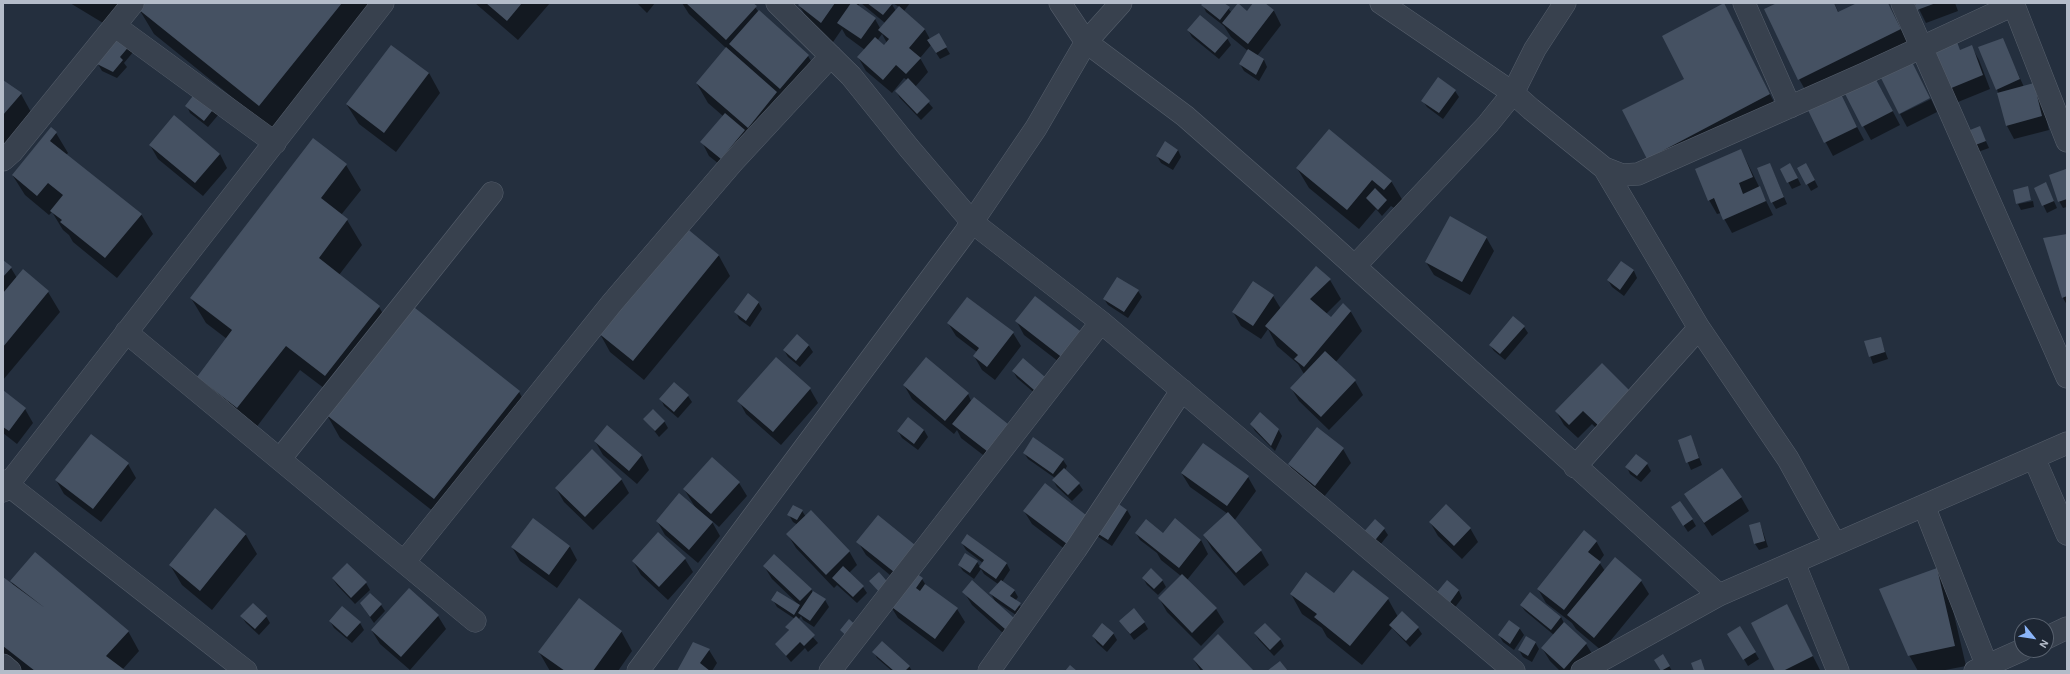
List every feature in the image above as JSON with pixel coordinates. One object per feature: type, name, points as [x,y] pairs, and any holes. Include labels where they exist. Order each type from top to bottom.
[{"type":"street","points":[[3,160],[12,152],[133,3]]},
{"type":"street","points":[[246,671],[5,485],[384,3]]},
{"type":"street","points":[[777,3],[851,76],[908,148],[972,222],[1101,322],[1514,671]]},
{"type":"street","points":[[1060,3],[1086,42],[1185,116],[1355,266],[1575,467],[1719,595]]},
{"type":"street","points":[[638,671],[972,222],[1036,128],[1086,42],[1121,3]]},
{"type":"street","points":[[1381,3],[1513,93],[1604,168],[1622,175],[1638,174],[1790,107],[2013,4],[2067,140]]},
{"type":"street","points":[[1355,266],[1488,124],[1513,93],[1535,49],[1565,3]]},
{"type":"street","points":[[1744,3],[1790,107]]},
{"type":"street","points":[[1902,3],[1920,47],[2067,377]]},
{"type":"street","points":[[115,26],[275,143]]},
{"type":"street","points":[[404,562],[612,303],[732,163],[831,56]]},
{"type":"street","points":[[1604,168],[1699,328],[1788,459],[1835,544]]},
{"type":"street","points":[[280,459],[492,193]]},
{"type":"street","points":[[830,671],[1101,322]]},
{"type":"street","points":[[1575,467],[1699,328]]},
{"type":"street","points":[[126,332],[475,621]]},
{"type":"street","points":[[989,671],[1076,549],[1182,390]]},
{"type":"street","points":[[1582,671],[1719,595],[2067,443]]},
{"type":"street","points":[[2034,458],[2067,534]]},
{"type":"street","points":[[1924,506],[1984,670],[2014,654]]},
{"type":"street","points":[[1794,563],[1838,671]]},
{"type":"street","points":[[2054,634],[2067,628]]},
{"type":"street","points":[[3,665],[10,671]]},
{"type":"building","points":[[143,3],[342,3],[259,106],[138,9]]},
{"type":"building","points":[[486,3],[522,3],[507,21]]},
{"type":"building","points":[[686,3],[753,3],[757,6],[726,40]]},
{"type":"building","points":[[800,3],[835,3],[821,23],[798,5]]},
{"type":"building","points":[[851,3],[855,3],[876,18],[861,39],[837,23]]},
{"type":"building","points":[[867,3],[893,3],[883,15]]},
{"type":"building","points":[[1203,3],[1224,3],[1230,7],[1220,20],[1201,5]]},
{"type":"building","points":[[1238,3],[1247,11],[1253,3],[1265,3],[1274,10],[1248,44],[1222,23]]},
{"type":"building","points":[[1724,3],[1770,94],[1647,159],[1622,110],[1684,79],[1662,36]]},
{"type":"building","points":[[1777,3],[1834,3],[1838,12],[1857,3],[1888,3],[1901,29],[1798,80],[1764,9]]},
{"type":"building","points":[[1915,3],[1936,3],[1917,10]]},
{"type":"building","points":[[899,6],[925,29],[909,48],[921,58],[906,74],[896,65],[883,80],[857,57],[875,37],[884,45],[889,39],[878,30]]},
{"type":"building","points":[[759,10],[809,55],[780,89],[729,44]]},
{"type":"building","points":[[1200,15],[1228,38],[1215,53],[1187,30]]},
{"type":"building","points":[[939,33],[947,47],[936,53],[927,40]]},
{"type":"building","points":[[121,35],[131,44],[120,57],[123,60],[113,72],[97,64]]},
{"type":"building","points":[[2003,38],[2020,79],[1996,90],[1978,47]]},
{"type":"building","points":[[1957,42],[1960,50],[1972,45],[1983,75],[1949,89],[1935,51]]},
{"type":"building","points":[[391,45],[429,73],[384,133],[346,104]]},
{"type":"building","points":[[726,47],[777,92],[748,128],[696,83]]},
{"type":"building","points":[[1248,49],[1264,59],[1256,75],[1239,64]]},
{"type":"building","points":[[1911,60],[1930,98],[1899,114],[1880,76]]},
{"type":"building","points":[[1874,76],[1893,111],[1862,127],[1844,92]]},
{"type":"building","points":[[1438,77],[1456,90],[1439,113],[1421,101]]},
{"type":"building","points":[[908,78],[930,101],[917,114],[895,91]]},
{"type":"building","points":[[3,80],[22,93],[3,115]]},
{"type":"building","points":[[2034,83],[2042,116],[2006,126],[1997,93]]},
{"type":"building","points":[[1839,90],[1857,127],[1824,143],[1806,106]]},
{"type":"building","points":[[196,92],[216,106],[204,121],[185,106]]},
{"type":"building","points":[[725,113],[745,130],[721,159],[700,142]]},
{"type":"building","points":[[174,115],[220,154],[195,183],[149,145]]},
{"type":"building","points":[[1980,126],[1986,141],[1970,147],[1965,132]]},
{"type":"building","points":[[51,127],[57,132],[50,141],[142,214],[105,258],[60,222],[62,220],[50,211],[63,195],[48,183],[37,196],[12,175]]},
{"type":"building","points":[[1329,129],[1392,181],[1384,190],[1372,180],[1347,210],[1296,168]]},
{"type":"building","points":[[313,138],[347,164],[321,198],[348,219],[319,258],[380,306],[325,376],[286,346],[237,408],[197,377],[232,330],[190,298]]},
{"type":"building","points":[[1165,141],[1178,150],[1169,164],[1156,156]]},
{"type":"building","points":[[1741,149],[1753,177],[1739,183],[1743,194],[1760,186],[1766,201],[1723,220],[1714,198],[1708,201],[1695,169]]},
{"type":"building","points":[[1770,163],[1784,197],[1771,203],[1757,168]]},
{"type":"building","points":[[1790,163],[1798,178],[1787,183],[1780,169]]},
{"type":"building","points":[[1806,163],[1815,180],[1806,185],[1797,168]]},
{"type":"building","points":[[2066,169],[2067,199],[2058,202],[2049,175]]},
{"type":"building","points":[[2046,182],[2054,201],[2042,206],[2034,188]]},
{"type":"building","points":[[2028,186],[2031,200],[2016,204],[2013,190]]},
{"type":"building","points":[[1375,188],[1387,200],[1378,210],[1366,198]]},
{"type":"building","points":[[1450,216],[1487,237],[1462,282],[1425,262]]},
{"type":"building","points":[[684,226],[719,255],[633,361],[597,332]]},
{"type":"building","points":[[2067,234],[2067,296],[2062,298],[2043,238]]},
{"type":"building","points":[[3,260],[12,267],[3,277]]},
{"type":"building","points":[[1621,261],[1634,270],[1620,290],[1607,280]]},
{"type":"building","points":[[1316,266],[1331,279],[1310,299],[1331,317],[1343,303],[1351,311],[1304,367],[1294,359],[1298,355],[1265,326]]},
{"type":"building","points":[[23,269],[49,291],[3,347],[3,293]]},
{"type":"building","points":[[1117,277],[1139,290],[1124,312],[1103,299]]},
{"type":"building","points":[[1253,281],[1274,295],[1253,326],[1232,312]]},
{"type":"building","points":[[748,293],[759,302],[746,321],[734,312]]},
{"type":"building","points":[[1035,296],[1084,334],[1064,359],[1015,321]]},
{"type":"building","points":[[967,297],[1014,332],[987,367],[973,356],[979,348],[947,323]]},
{"type":"building","points":[[410,304],[520,391],[434,499],[324,413]]},
{"type":"building","points":[[1513,316],[1525,326],[1500,354],[1489,345]]},
{"type":"building","points":[[797,334],[809,345],[796,361],[783,350]]},
{"type":"building","points":[[1881,337],[1885,352],[1869,357],[1864,341]]},
{"type":"building","points":[[1325,351],[1356,380],[1321,417],[1290,388]]},
{"type":"building","points":[[776,357],[811,388],[773,432],[737,401]]},
{"type":"building","points":[[926,357],[969,393],[945,421],[903,385]]},
{"type":"building","points":[[1023,358],[1052,383],[1041,396],[1012,371]]},
{"type":"building","points":[[1602,363],[1634,395],[1601,428],[1583,411],[1569,425],[1555,411]]},
{"type":"building","points":[[674,382],[689,395],[674,412],[659,399]]},
{"type":"building","points":[[3,390],[26,408],[9,431],[3,427]]},
{"type":"building","points":[[974,397],[1013,428],[992,455],[952,424]]},
{"type":"building","points":[[653,409],[665,421],[655,431],[643,419]]},
{"type":"building","points":[[1260,412],[1279,429],[1271,446],[1250,424]]},
{"type":"building","points":[[908,417],[924,430],[914,444],[897,431]]},
{"type":"building","points":[[607,425],[642,455],[629,471],[594,441]]},
{"type":"building","points":[[1317,427],[1344,448],[1315,486],[1288,464]]},
{"type":"building","points":[[91,434],[129,463],[93,509],[55,480]]},
{"type":"building","points":[[1691,435],[1699,458],[1686,463],[1678,440]]},
{"type":"building","points":[[1033,437],[1064,459],[1053,474],[1023,453]]},
{"type":"building","points":[[1203,443],[1249,476],[1227,506],[1181,473]]},
{"type":"building","points":[[592,449],[622,479],[585,517],[555,488]]},
{"type":"building","points":[[1636,454],[1648,463],[1637,476],[1625,467]]},
{"type":"building","points":[[712,457],[740,482],[711,514],[683,489]]},
{"type":"building","points":[[1064,468],[1080,483],[1068,495],[1052,480]]},
{"type":"building","points":[[1722,468],[1742,497],[1704,523],[1684,494]]},
{"type":"building","points":[[1045,483],[1091,519],[1071,547],[1023,511]]},
{"type":"building","points":[[679,493],[713,522],[689,550],[656,521]]},
{"type":"building","points":[[1112,499],[1127,510],[1108,540],[1092,530]]},
{"type":"building","points":[[1680,501],[1693,519],[1683,526],[1671,507]]},
{"type":"building","points":[[1446,504],[1471,528],[1454,546],[1429,522]]},
{"type":"building","points":[[793,505],[803,510],[797,520],[787,515]]},
{"type":"building","points":[[215,508],[246,534],[200,591],[169,565]]},
{"type":"building","points":[[811,510],[850,551],[826,575],[786,534]]},
{"type":"building","points":[[1228,512],[1262,550],[1236,573],[1203,535]]},
{"type":"building","points":[[878,515],[915,545],[894,572],[856,542]]},
{"type":"building","points":[[533,518],[570,546],[549,575],[511,547]]},
{"type":"building","points":[[1175,518],[1201,540],[1179,568],[1135,533],[1146,519],[1163,533]]},
{"type":"building","points":[[1375,519],[1385,528],[1372,544],[1361,535]]},
{"type":"building","points":[[1760,522],[1765,541],[1754,544],[1749,525]]},
{"type":"building","points":[[1584,530],[1597,541],[1588,552],[1601,562],[1564,610],[1537,589]]},
{"type":"building","points":[[658,532],[686,558],[659,587],[632,561]]},
{"type":"building","points":[[967,534],[1007,563],[996,579],[979,567],[984,560],[961,543]]},
{"type":"building","points":[[35,552],[129,631],[106,656],[126,671],[35,671],[3,646],[3,577],[45,608],[10,581]]},
{"type":"building","points":[[965,553],[978,561],[970,573],[958,565]]},
{"type":"building","points":[[774,554],[812,589],[800,601],[763,566]]},
{"type":"building","points":[[1615,557],[1642,580],[1594,638],[1567,615]]},
{"type":"building","points":[[347,563],[367,582],[351,598],[332,578]]},
{"type":"building","points":[[843,566],[864,586],[853,597],[832,578]]},
{"type":"building","points":[[1151,568],[1163,580],[1154,589],[1142,578]]},
{"type":"building","points":[[1937,568],[1955,646],[1908,656],[1879,589]]},
{"type":"building","points":[[1353,570],[1389,598],[1350,646],[1314,617],[1317,614],[1290,594],[1306,572],[1334,593]]},
{"type":"building","points":[[913,571],[923,578],[916,588],[920,591],[925,584],[958,608],[935,639],[889,605]]},
{"type":"building","points":[[879,572],[891,586],[881,594],[869,581]]},
{"type":"building","points":[[1182,574],[1217,608],[1192,633],[1158,598]]},
{"type":"building","points":[[972,580],[1014,618],[1005,629],[962,592]]},
{"type":"building","points":[[1001,580],[1015,590],[1010,596],[1021,603],[1015,611],[989,593]]},
{"type":"building","points":[[1447,580],[1459,590],[1446,608],[1433,597]]},
{"type":"building","points":[[409,588],[439,615],[401,657],[371,630]]},
{"type":"building","points":[[777,591],[800,605],[794,615],[771,600]]},
{"type":"building","points":[[813,591],[826,599],[810,621],[798,613]]},
{"type":"building","points":[[1530,592],[1561,617],[1551,630],[1520,605]]},
{"type":"building","points":[[370,593],[382,604],[370,617],[360,603]]},
{"type":"building","points":[[579,598],[622,631],[593,671],[565,671],[538,652]]},
{"type":"building","points":[[253,603],[267,616],[255,629],[240,616]]},
{"type":"building","points":[[1787,604],[1813,656],[1783,671],[1775,671],[1751,623]]},
{"type":"building","points":[[342,606],[361,622],[347,637],[329,621]]},
{"type":"building","points":[[1134,608],[1145,622],[1130,634],[1119,621]]},
{"type":"building","points":[[1402,611],[1419,627],[1406,641],[1389,625]]},
{"type":"building","points":[[796,616],[815,635],[804,646],[800,642],[786,656],[775,644],[789,630],[785,627]]},
{"type":"building","points":[[849,619],[861,630],[852,641],[840,630]]},
{"type":"building","points":[[1509,620],[1520,628],[1510,644],[1498,635]]},
{"type":"building","points":[[1564,622],[1587,643],[1564,669],[1541,648]]},
{"type":"building","points":[[1102,623],[1114,633],[1103,646],[1092,636]]},
{"type":"building","points":[[1265,623],[1281,639],[1270,650],[1254,633]]},
{"type":"building","points":[[1740,626],[1756,652],[1743,660],[1727,634]]},
{"type":"building","points":[[1218,634],[1254,671],[1204,671],[1193,659]]},
{"type":"building","points":[[1526,636],[1536,642],[1528,656],[1518,650]]},
{"type":"building","points":[[882,641],[910,666],[905,671],[894,671],[872,652]]},
{"type":"building","points":[[693,642],[710,649],[700,663],[710,671],[677,671]]},
{"type":"building","points":[[1663,654],[1670,666],[1661,671],[1654,660]]},
{"type":"building","points":[[1701,659],[1705,671],[1694,671],[1691,663]]},
{"type":"building","points":[[1280,661],[1288,671],[1267,671]]},
{"type":"building","points":[[1070,665],[1077,671],[1065,671]]}]
